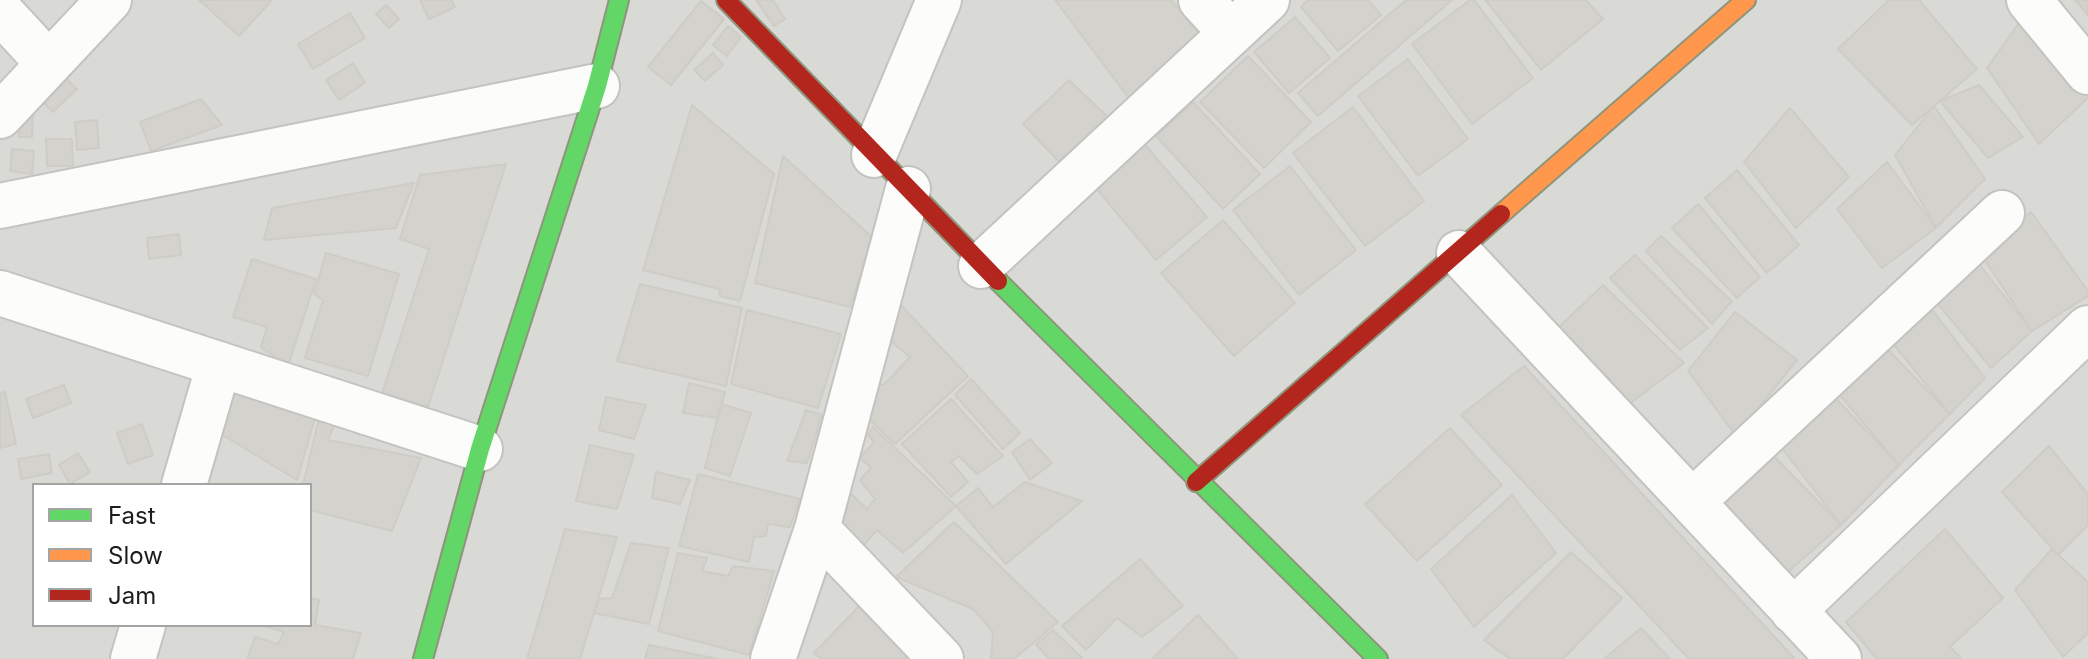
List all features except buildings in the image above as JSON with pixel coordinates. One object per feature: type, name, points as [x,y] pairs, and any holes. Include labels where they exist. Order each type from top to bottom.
[{"type":"street","points":[[0,116],[109,0]]},
{"type":"street","points":[[423,659],[480,449],[597,86],[619,0]]},
{"type":"street","points":[[726,0],[981,266],[1378,659]]},
{"type":"street","points":[[874,155],[939,0]]},
{"type":"street","points":[[1201,0],[1231,33]]},
{"type":"street","points":[[981,266],[1267,0]]},
{"type":"street","points":[[1196,482],[1746,0]]},
{"type":"street","points":[[2029,0],[2088,72]]},
{"type":"street","points":[[0,11],[49,64]]},
{"type":"street","points":[[0,206],[597,86]]},
{"type":"street","points":[[773,659],[817,529],[908,189]]},
{"type":"street","points":[[1692,502],[2002,213]]},
{"type":"street","points":[[1459,253],[1839,659]]},
{"type":"street","points":[[0,293],[480,449]]},
{"type":"street","points":[[1793,611],[2088,328]]},
{"type":"street","points":[[185,483],[219,364]]},
{"type":"street","points":[[817,529],[941,659]]},
{"type":"street","points":[[133,659],[142,627]]},
{"type":"shaded area","points":[[0,0],[2088,0],[2088,659],[0,659]]},
{"type":"traffic: fast","points":[[423,659],[480,449],[597,86],[619,0]]},
{"type":"traffic: fast","points":[[998,281],[1378,659]]},
{"type":"traffic: slow","points":[[1501,214],[1746,0]]},
{"type":"traffic: jam","points":[[726,0],[998,281]]},
{"type":"traffic: jam","points":[[1196,482],[1501,214]]}]
